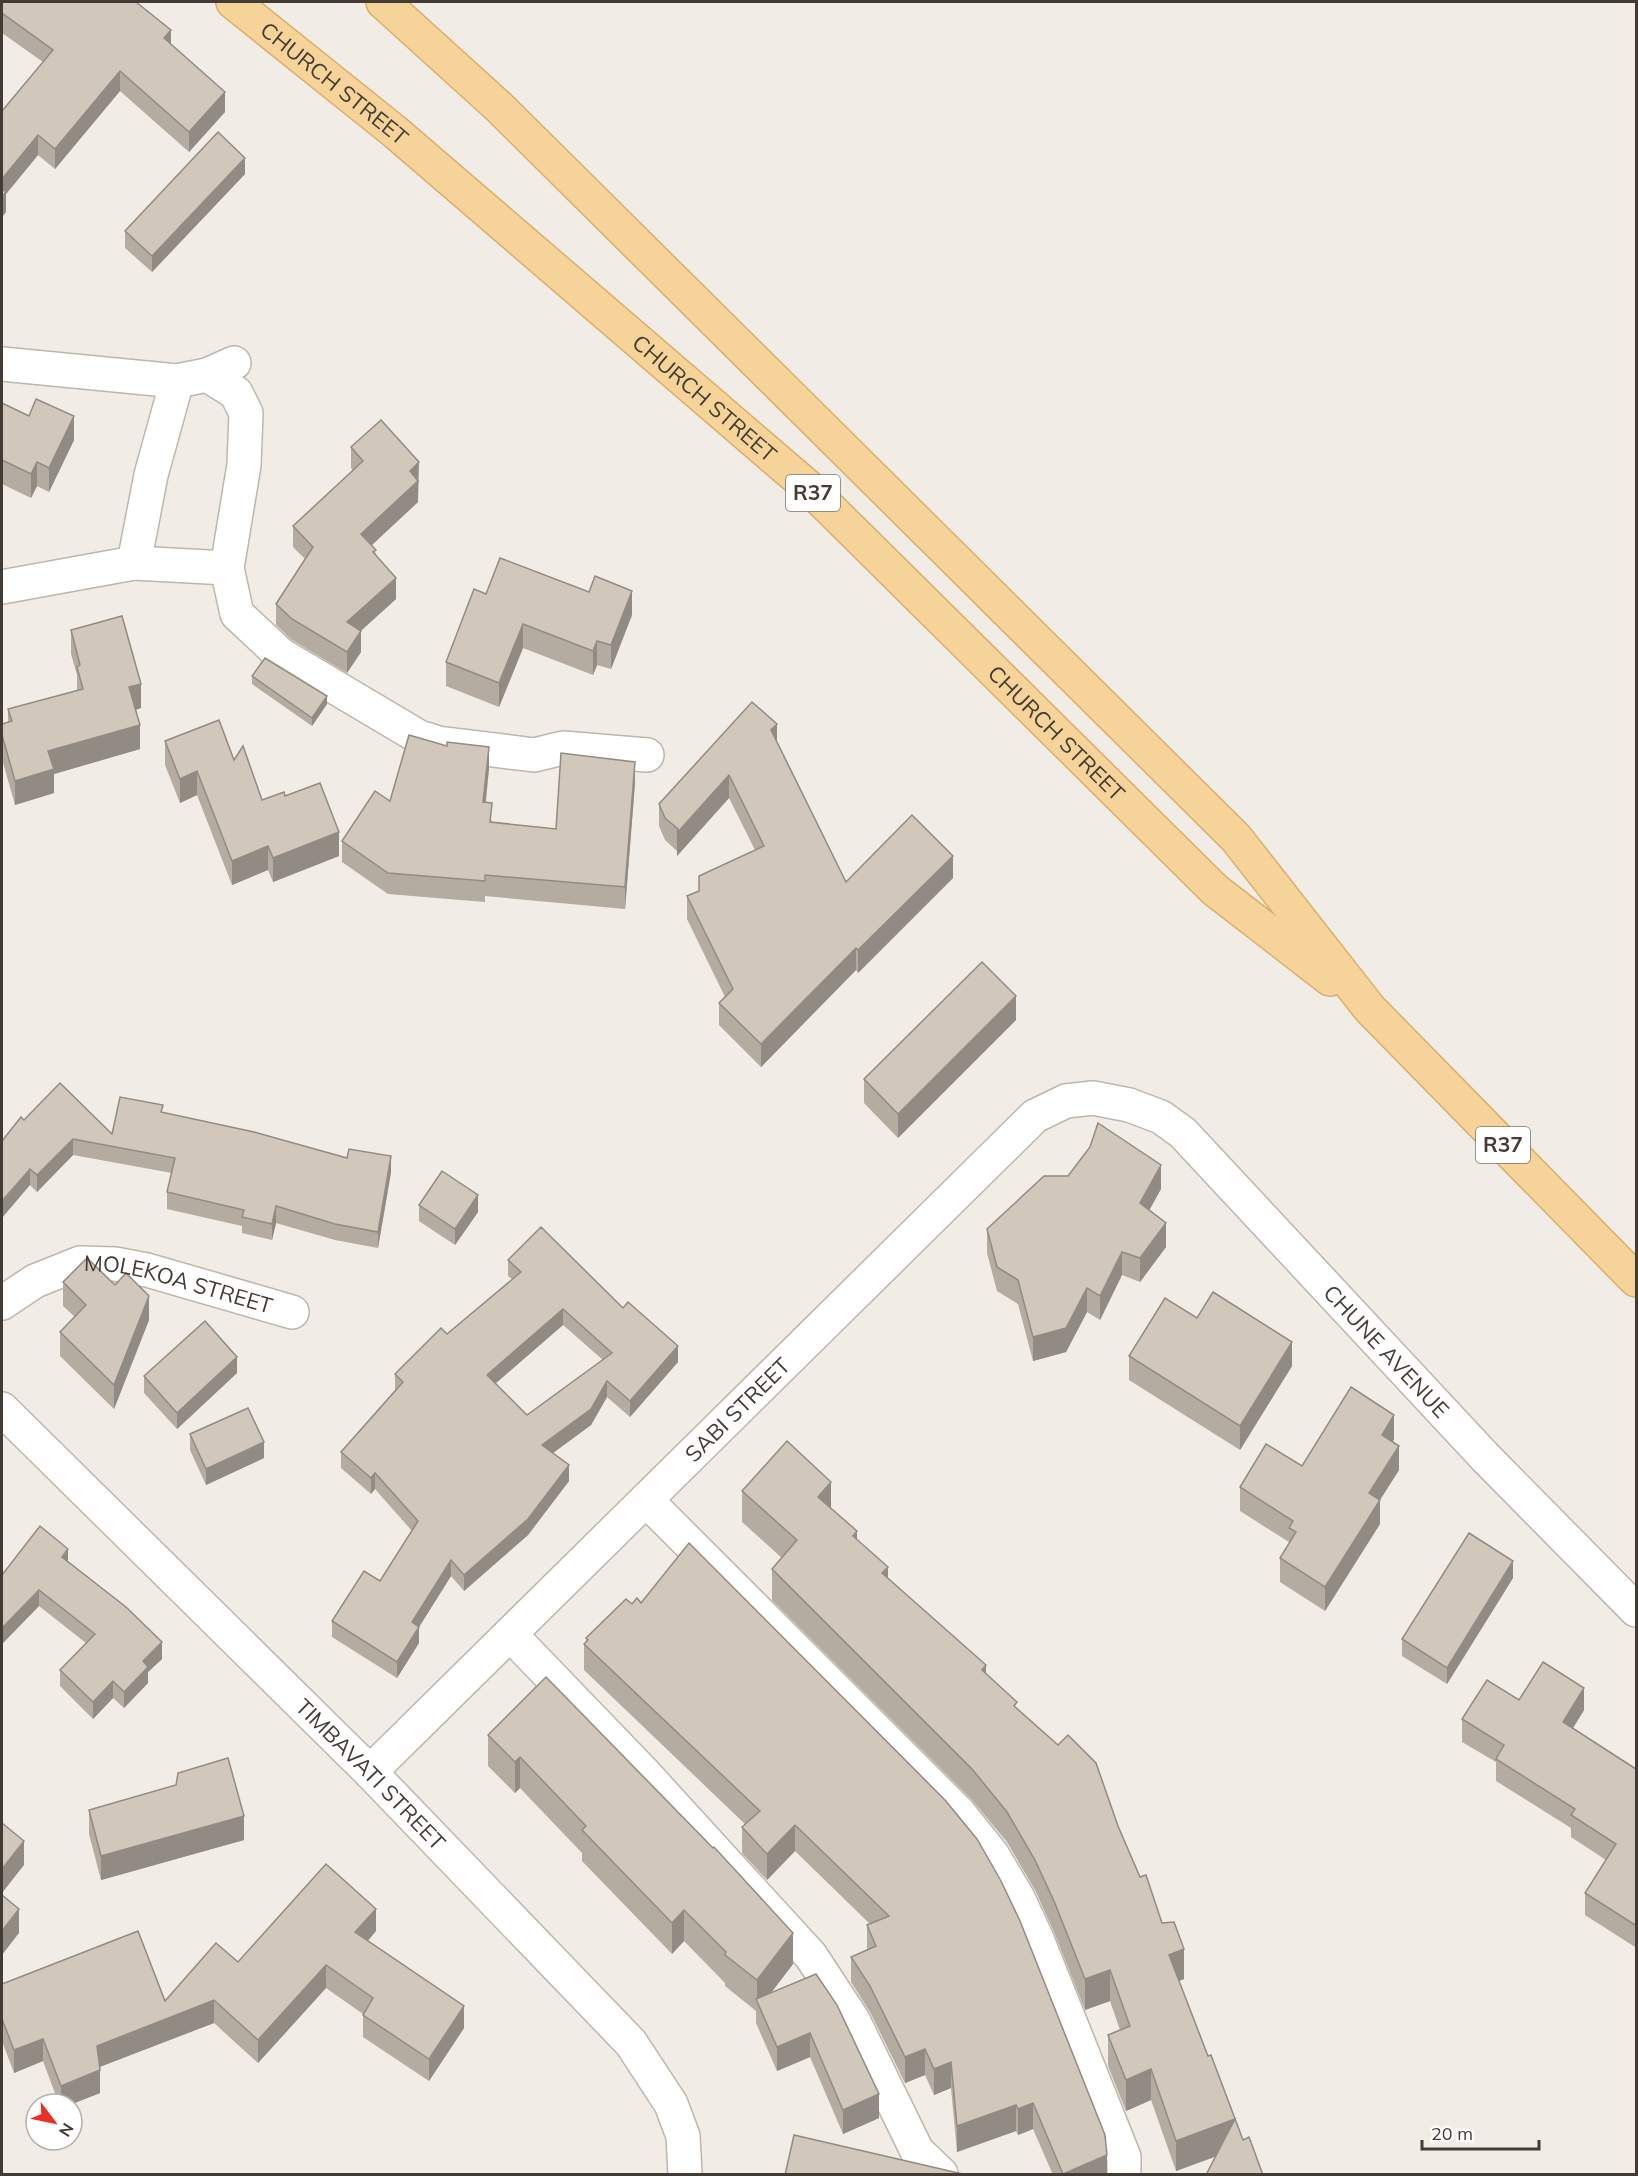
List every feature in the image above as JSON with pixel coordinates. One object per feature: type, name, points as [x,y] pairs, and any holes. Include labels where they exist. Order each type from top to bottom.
[{"type":"main road","name":"CHURCH STREET","points":[[232,2],[394,131],[808,487],[1215,890],[1370,1009]]},
{"type":"main road","name":"CHURCH STREET","points":[[383,2],[499,107],[1236,838],[1370,1009],[1636,1280]]},
{"type":"street","points":[[2,364],[206,373],[236,393],[246,413],[244,465],[227,567],[237,614],[280,655],[419,737],[438,743],[534,755],[563,747],[647,755]]},
{"type":"street","points":[[134,564],[151,475],[206,373]]},
{"type":"street","points":[[2,587],[134,564],[227,567]]},
{"type":"street","name":"SABI STREET","points":[[370,1772],[1035,1116],[1066,1101],[1093,1098],[1129,1105]]},
{"type":"street","name":"CHUNE AVENUE","points":[[1129,1105],[1161,1117],[1183,1133],[1485,1457],[1636,1610]]},
{"type":"street","name":"MOLEKOA STREET","points":[[2,1303],[35,1281],[80,1263],[115,1264],[147,1270],[292,1312]]},
{"type":"street","name":"TIMBAVATI STREET","points":[[2,1409],[370,1772],[631,2043],[671,2104],[683,2136],[685,2175]]},
{"type":"street","points":[[646,1500],[959,1813],[992,1854],[1037,1939],[1124,2157],[1124,2175]]},
{"type":"street","points":[[510,1634],[644,1772],[811,1956],[853,2020],[917,2151],[941,2175]]},
{"type":"building","points":[[2,2],[136,2],[171,30],[164,38],[225,92],[189,132],[120,71],[55,149],[38,135],[2,179],[2,111],[53,50],[2,13]]},
{"type":"building","points":[[218,132],[245,158],[152,256],[125,231]]},
{"type":"building","points":[[36,399],[74,416],[49,468],[37,462],[31,474],[2,460],[2,403],[29,416]]},
{"type":"building","points":[[381,420],[419,462],[410,471],[418,481],[361,534],[376,550],[373,552],[396,578],[347,622],[361,631],[347,652],[292,619],[276,604],[313,547],[293,526],[363,461],[351,447]]},
{"type":"building","points":[[500,558],[589,592],[595,576],[632,591],[611,645],[597,641],[593,651],[523,624],[499,683],[446,662],[474,589],[486,594]]},
{"type":"building","points":[[122,616],[141,684],[129,687],[140,725],[48,751],[54,769],[15,781],[2,735],[2,724],[12,721],[8,709],[83,689],[77,667],[80,665],[71,630]]},
{"type":"building","points":[[265,658],[327,696],[312,718],[252,676]]},
{"type":"building","points":[[752,702],[777,724],[771,730],[846,882],[912,815],[953,856],[858,950],[856,948],[761,1044],[719,1003],[733,989],[687,896],[699,891],[699,876],[764,846],[729,775],[677,833],[678,829],[665,818],[659,804]]},
{"type":"building","points":[[219,720],[234,760],[243,746],[262,800],[284,792],[285,796],[320,783],[339,832],[273,858],[268,846],[232,861],[197,771],[180,779],[165,741]]},
{"type":"building","points":[[409,735],[447,746],[447,742],[489,747],[483,802],[492,803],[490,822],[556,829],[561,753],[635,762],[625,887],[485,875],[485,881],[388,873],[342,841],[375,791],[390,801]]},
{"type":"building","points":[[982,962],[1016,996],[898,1114],[864,1079]]},
{"type":"building","points":[[60,1083],[112,1134],[120,1097],[163,1105],[161,1112],[254,1132],[347,1158],[349,1149],[391,1156],[378,1232],[335,1224],[276,1206],[272,1224],[242,1217],[244,1210],[167,1192],[175,1158],[73,1139],[37,1175],[30,1169],[2,1201],[2,1141],[21,1117],[24,1120]]},
{"type":"building","points":[[1098,1123],[1161,1165],[1140,1203],[1166,1223],[1140,1258],[1122,1252],[1100,1296],[1087,1288],[1066,1328],[1033,1337],[1018,1280],[997,1267],[987,1229],[1044,1176],[1068,1176],[1090,1147]]},
{"type":"building","points":[[442,1171],[478,1195],[455,1229],[419,1205]]},
{"type":"building","points":[[541,1227],[623,1308],[628,1302],[678,1346],[630,1401],[607,1381],[591,1409],[542,1445],[569,1465],[528,1519],[464,1575],[451,1560],[412,1622],[419,1627],[397,1662],[332,1621],[364,1571],[380,1581],[418,1521],[375,1473],[371,1478],[341,1452],[403,1382],[395,1374],[441,1328],[447,1334],[521,1272],[508,1260]],"holes":[[[563,1309],[612,1353],[527,1415],[487,1375]]]},
{"type":"building","points":[[87,1258],[115,1285],[126,1273],[149,1296],[114,1385],[60,1332],[86,1305],[63,1282]]},
{"type":"building","points":[[1213,1292],[1292,1342],[1240,1426],[1129,1356],[1165,1298],[1197,1318]]},
{"type":"building","points":[[205,1321],[237,1357],[177,1413],[144,1376]]},
{"type":"building","points":[[1351,1387],[1394,1415],[1382,1435],[1399,1446],[1369,1493],[1380,1500],[1325,1587],[1280,1558],[1296,1532],[1289,1528],[1293,1521],[1240,1487],[1266,1444],[1302,1466]]},
{"type":"building","points":[[248,1408],[264,1442],[206,1469],[190,1434]]},
{"type":"building","points":[[787,1441],[831,1482],[818,1497],[857,1531],[853,1536],[888,1567],[882,1573],[986,1665],[982,1670],[1017,1702],[1014,1706],[1058,1745],[1068,1735],[1096,1763],[1118,1826],[1140,1877],[1146,1875],[1162,1923],[1174,1922],[1184,1949],[1169,1955],[1208,2056],[1211,2055],[1243,2140],[1249,2137],[1263,2175],[1206,2175],[1235,2119],[1176,2141],[1151,2069],[1126,2080],[1108,2035],[1130,2026],[1110,1970],[1085,1979],[1035,1860],[1007,1812],[972,1769],[772,1569],[797,1540],[742,1491]]},
{"type":"building","points":[[40,1526],[68,1549],[62,1557],[126,1607],[162,1642],[143,1661],[148,1667],[124,1692],[113,1681],[93,1702],[60,1670],[95,1634],[39,1590],[2,1628],[2,1575]]},
{"type":"building","points":[[1469,1533],[1513,1561],[1447,1668],[1402,1639]]},
{"type":"building","points":[[689,1543],[945,1800],[977,1839],[1020,1921],[1105,2135],[1107,2155],[1063,2174],[1033,2103],[1018,2109],[1016,2105],[957,2126],[951,2062],[934,2069],[925,2049],[905,2057],[870,1986],[851,1957],[876,1946],[867,1925],[889,1916],[795,1825],[767,1854],[742,1827],[760,1811],[584,1644],[588,1640],[586,1638],[626,1599],[632,1604],[637,1598],[641,1603]]},
{"type":"building","points":[[1543,1662],[1584,1688],[1563,1722],[1636,1769],[1635,1925],[1585,1893],[1616,1844],[1571,1815],[1575,1809],[1496,1759],[1504,1745],[1462,1719],[1487,1680],[1519,1700]]},
{"type":"building","points":[[546,1677],[714,1847],[793,1933],[757,1980],[725,1955],[726,1952],[684,1910],[672,1923],[582,1830],[586,1826],[520,1757],[515,1762],[488,1735]]},
{"type":"building","points":[[228,1758],[244,1816],[101,1856],[89,1810],[176,1785],[178,1773]]},
{"type":"building","points":[[2,1823],[24,1841],[2,1869]]},
{"type":"building","points":[[326,1864],[376,1909],[355,1932],[464,2006],[429,2059],[363,2015],[373,1998],[326,1965],[258,2040],[214,2000],[97,2046],[100,2070],[61,2086],[43,2039],[14,2050],[2,2019],[2,1984],[138,1931],[165,2001],[216,1943],[238,1962]]},
{"type":"building","points":[[2,1895],[19,1909],[2,1931]]},
{"type":"building","points":[[816,1974],[837,2005],[879,2094],[843,2110],[810,2033],[777,2047],[756,1999]]},
{"type":"building","points":[[794,2135],[967,2175],[785,2175]]}]
